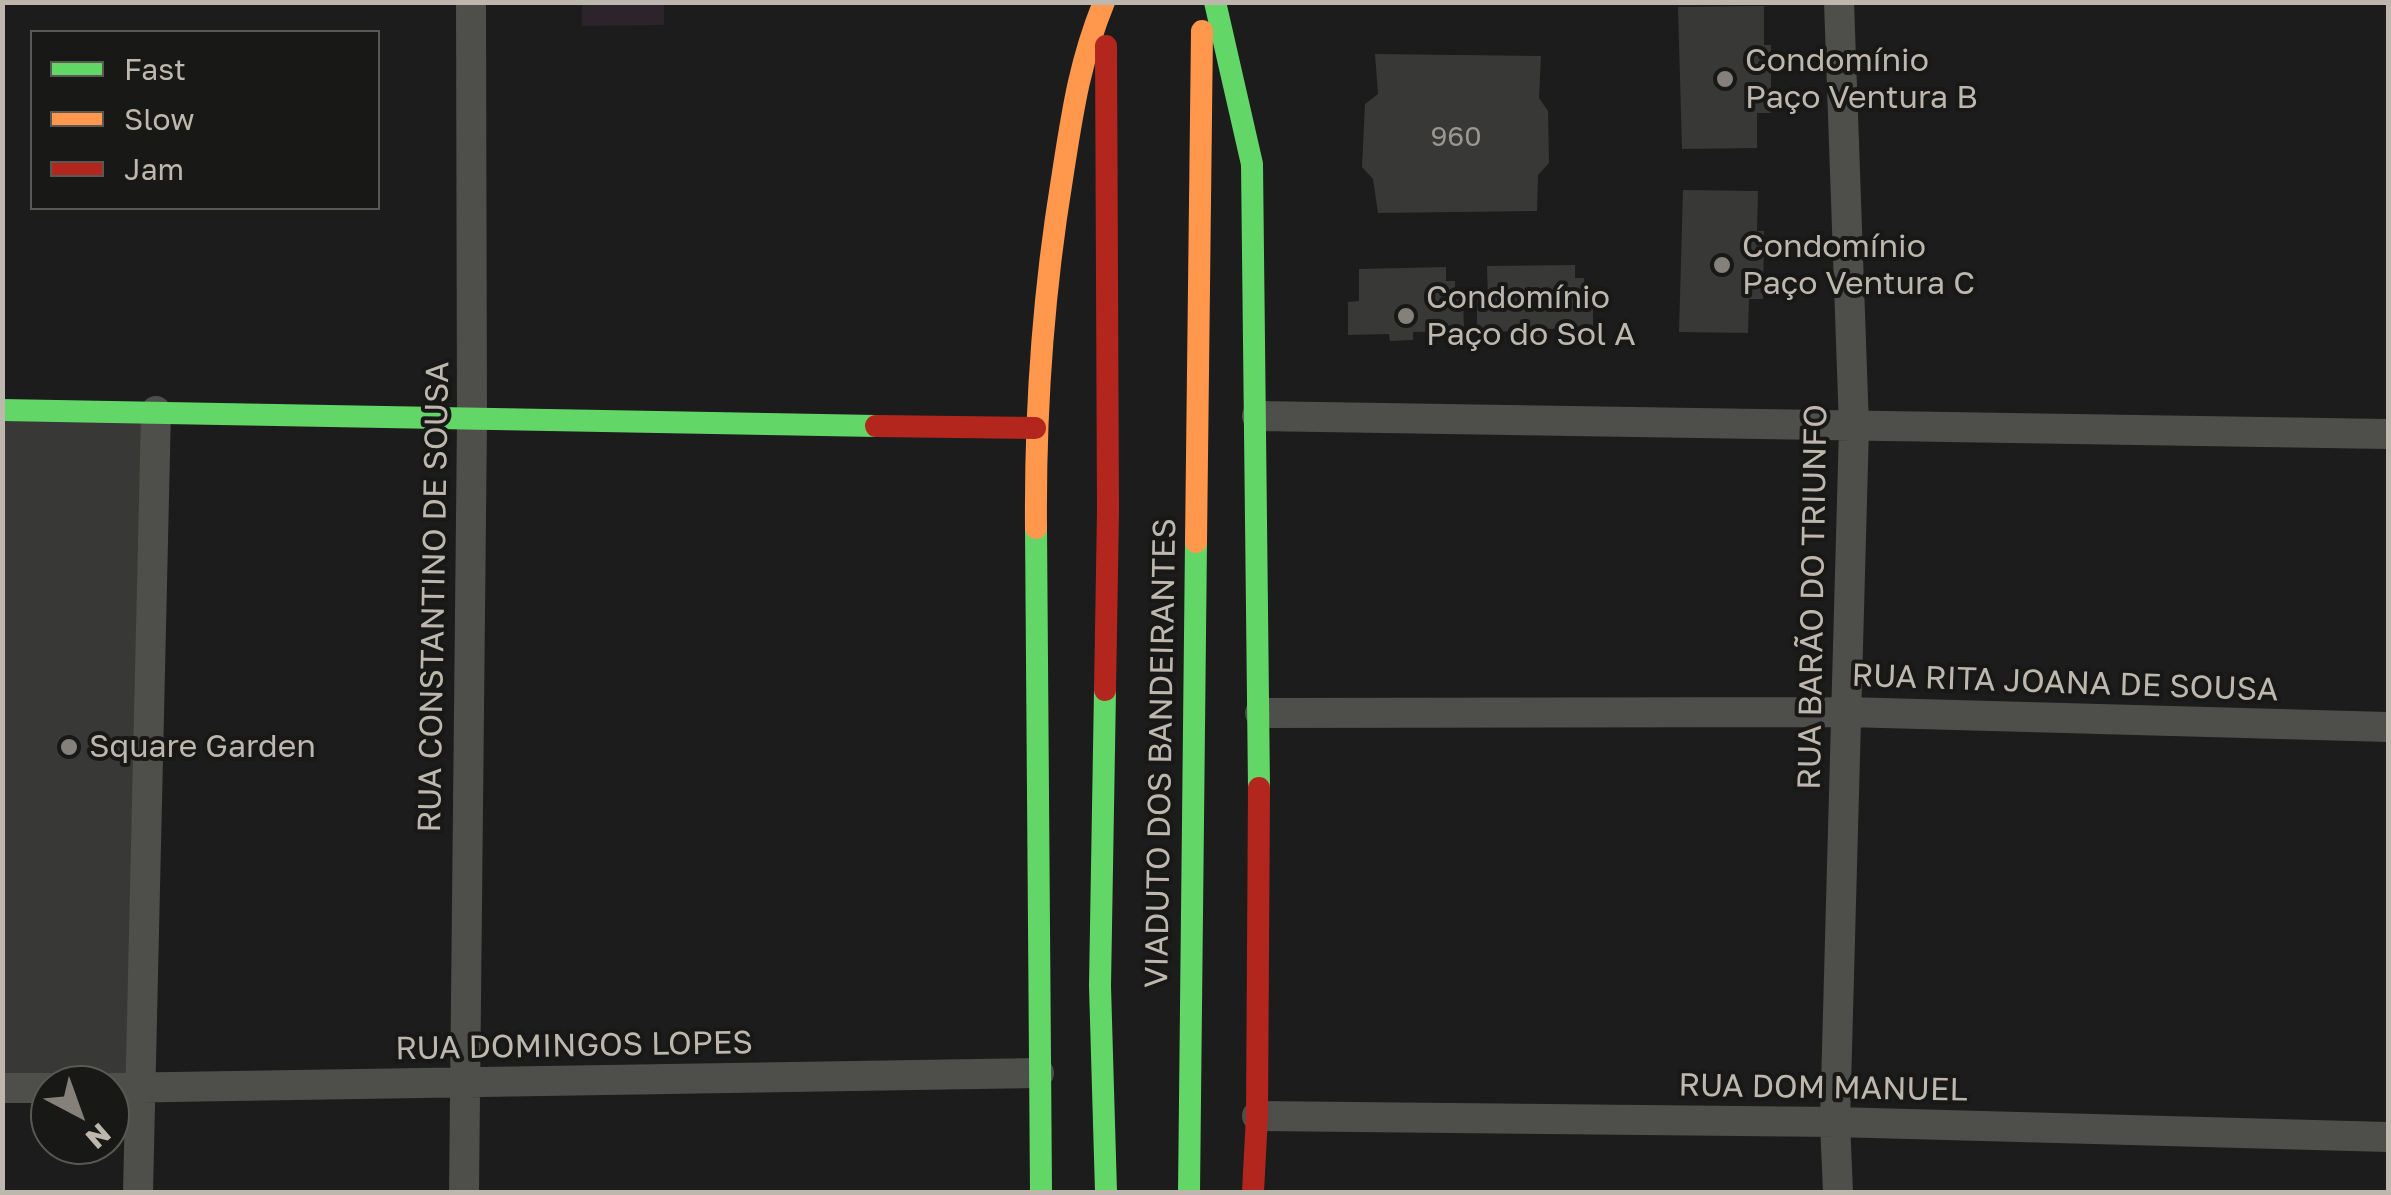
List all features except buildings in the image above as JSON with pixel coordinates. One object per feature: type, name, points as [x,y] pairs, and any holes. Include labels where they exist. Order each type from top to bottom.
[{"type":"main road","points":[[1042,1192],[1035,428],[1053,234],[1076,88],[1085,50],[1105,2]]},
{"type":"main road","name":"VIADUTO DOS BANDEIRANTES","points":[[1105,2],[1108,401],[1100,986],[1106,1192]]},
{"type":"main road","name":"VIADUTO DOS BANDEIRANTES","points":[[1188,1192],[1202,2]]},
{"type":"main road","points":[[1215,2],[1252,164],[1260,713],[1253,1192]]},
{"type":"main road","points":[[2,410],[1035,428]]},
{"type":"street","name":"RUA CONSTANTINO DE SOUSA","points":[[464,1192],[472,421],[471,2]]},
{"type":"street","name":"RUA BARÃO DO TRIUNFO","points":[[1838,1192],[1836,1122],[1854,427],[1839,2]]},
{"type":"street","points":[[126,1065],[156,411]]},
{"type":"street","points":[[1257,416],[2388,434]]},
{"type":"street","name":"RUA RITA JOANA DE SOUSA","points":[[1260,713],[1847,712],[2388,727]]},
{"type":"street","name":"RUA DOMINGOS LOPES","points":[[130,1088],[1038,1073]]},
{"type":"street","points":[[2,1088],[30,1088]]},
{"type":"street","name":"RUA DOM MANUEL","points":[[1256,1116],[1836,1122],[2388,1137]]},
{"type":"street","points":[[130,1128],[138,1192]]},
{"type":"shaded area","points":[[582,3],[664,3],[664,25],[582,26]]},
{"type":"traffic: fast","points":[[1215,2],[1252,164],[1259,788]]},
{"type":"traffic: fast","points":[[2,410],[876,426]]},
{"type":"traffic: fast","points":[[1036,528],[1041,1192]]},
{"type":"traffic: fast","points":[[1189,1192],[1196,542]]},
{"type":"traffic: fast","points":[[1105,690],[1100,986],[1106,1192]]},
{"type":"traffic: slow","points":[[1036,528],[1042,353],[1055,223],[1077,89],[1104,2]]},
{"type":"traffic: slow","points":[[1196,542],[1202,31]]},
{"type":"traffic: jam","points":[[1105,690],[1106,46]]},
{"type":"traffic: jam","points":[[876,426],[1035,428]]},
{"type":"traffic: jam","points":[[1253,1192],[1259,788]]},
{"type":"place","name":"Condomínio Paço Ventura B","points":[[1725,79]]},
{"type":"place","name":"Condomínio Paço Ventura C","points":[[1722,265]]},
{"type":"place","name":"Condomínio Paço do Sol A","points":[[1406,316]]},
{"type":"place","name":"Square Garden","points":[[69,747]]}]
